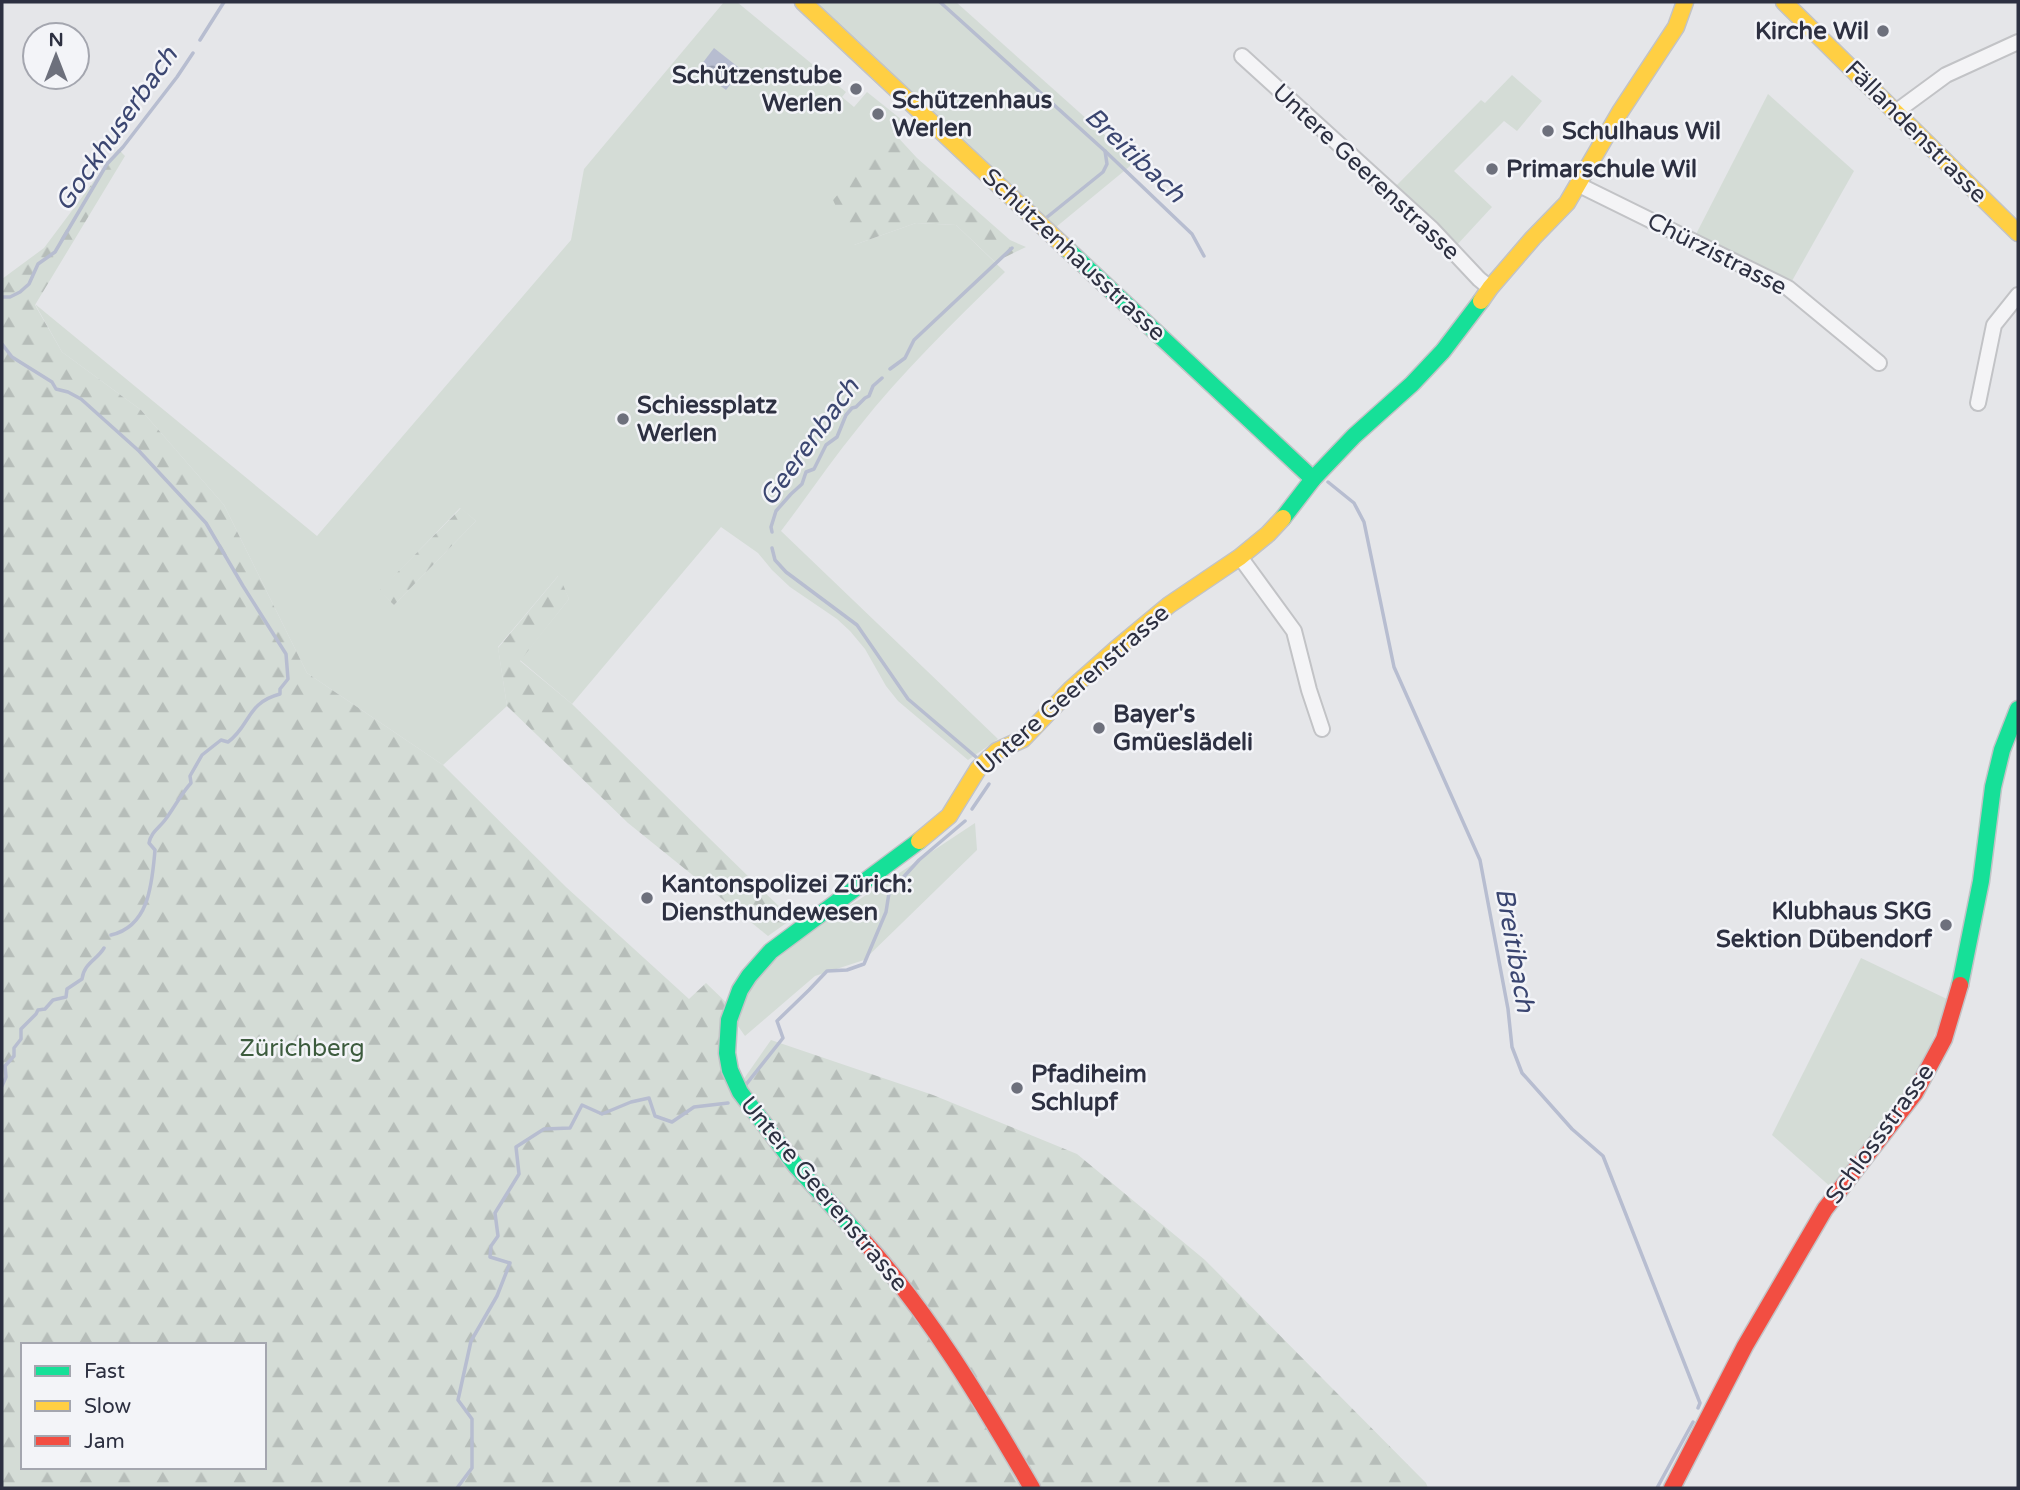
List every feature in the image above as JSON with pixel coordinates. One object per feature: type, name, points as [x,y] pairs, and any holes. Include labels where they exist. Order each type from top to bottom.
[{"type":"street","name":"Schützenhausstrasse","points":[[803,2],[1313,479]]},
{"type":"street","name":"Untere Geerenstrasse","points":[[1032,1488],[967,1379],[899,1281],[779,1147],[745,1102],[729,1064],[726,1040],[729,1018],[741,986],[764,957],[933,831],[949,816],[978,769],[997,751],[1023,739],[1071,689],[1116,649],[1169,605],[1240,557],[1268,534],[1313,479],[1354,436],[1412,384],[1443,351],[1532,238],[1560,212],[1579,185],[1620,112],[1676,27],[1685,2]]},
{"type":"street","name":"Fällandenstrasse","points":[[1784,2],[2018,233]]},
{"type":"street","points":[[1897,111],[1946,75],[2018,42]]},
{"type":"street","name":"Untere Geerenstrasse","points":[[1242,56],[1432,229],[1490,288]]},
{"type":"street","name":"Chürzistrasse","points":[[1579,185],[1788,288],[1879,363]]},
{"type":"street","points":[[1978,403],[1994,325],[2018,295]]},
{"type":"street","points":[[1240,557],[1294,631],[1322,729]]},
{"type":"street","name":"Schlossstrasse","points":[[1672,1488],[1745,1346],[1825,1209],[1915,1093],[1944,1039],[1969,947],[1993,787],[2010,727],[2018,709]]},
{"type":"green space","points":[[724,2],[737,2],[846,92],[842,97],[854,107],[867,92],[902,120],[890,136],[854,245],[916,223],[956,225],[1005,272],[892,387],[781,531],[998,739],[968,760],[898,701],[865,649],[850,631],[790,587],[758,553],[721,527],[572,704],[520,660],[569,599],[558,576],[498,647],[507,706],[443,765],[307,673],[224,505],[141,410],[62,352],[35,304],[317,536],[571,240],[584,169]],"holes":[[[460,508],[476,521],[394,605],[380,591]]]},
{"type":"green space","points":[[803,2],[956,2],[1135,162],[1050,232]]},
{"type":"green space","points":[[1512,75],[1542,101],[1517,131],[1504,121],[1454,171],[1492,207],[1456,246],[1395,187],[1481,100],[1485,103]]},
{"type":"green space","points":[[1768,94],[1854,171],[1788,288],[1693,240]]},
{"type":"green space","points":[[893,132],[917,158],[1010,240],[1026,247],[995,262],[956,225],[916,223],[854,245],[833,200]]},
{"type":"green space","name":"Zürichberg","points":[[118,149],[125,156],[35,305],[62,352],[141,410],[224,505],[307,673],[443,765],[566,887],[689,999],[706,983],[732,1008],[734,1058],[743,1080],[771,1040],[933,1095],[1077,1154],[1205,1260],[1428,1488],[2,1488],[2,279],[44,248]]},
{"type":"green space","points":[[461,508],[476,521],[394,605],[379,591]]},
{"type":"green space","points":[[559,575],[569,599],[520,661],[572,704],[792,919],[768,936],[628,823],[507,706],[498,648]]},
{"type":"green space","points":[[975,823],[977,850],[864,960],[815,976],[745,1036],[733,1019],[749,985],[795,942]]},
{"type":"green space","points":[[1861,958],[1949,1000],[1916,1080],[1833,1189],[1772,1135]]},
{"type":"water","points":[[714,48],[742,70],[726,90],[698,69]]},
{"type":"waterway","name":"Gockhuserbach","points":[[200,40],[224,2]]},
{"type":"waterway","name":"Breitibach","points":[[940,2],[1105,151],[1192,234],[1204,256]]},
{"type":"waterway","name":"Gockhuserbach","points":[[2,297],[10,297],[20,292],[29,284],[38,264],[55,252],[107,164],[123,147],[193,53]]},
{"type":"waterway","name":"Geerenbach","points":[[1046,218],[1103,172],[1107,164],[1105,151]]},
{"type":"waterway","name":"Geerenbach","points":[[890,369],[905,358],[914,340],[1012,248]]},
{"type":"waterway","points":[[2,344],[12,357],[52,382],[56,389],[81,399],[139,451],[206,523],[286,654],[288,679],[280,689],[280,694],[261,703],[228,742],[221,740],[202,755],[190,776],[191,783],[149,843],[155,850],[150,889],[141,913],[124,930],[111,935]]},
{"type":"waterway","name":"Geerenbach","points":[[772,532],[776,511],[802,484],[806,472],[814,469],[826,445],[837,437],[846,415],[869,396],[873,386],[882,378]]},
{"type":"waterway","name":"Breitibach","points":[[1328,482],[1354,503],[1364,522],[1394,667],[1480,860],[1508,1009],[1512,1047],[1522,1073],[1572,1129],[1603,1156],[1700,1403],[1698,1408]]},
{"type":"waterway","name":"Geerenbach","points":[[772,548],[775,560],[786,572],[857,625],[908,699],[976,757]]},
{"type":"waterway","name":"Geerenbach","points":[[972,809],[989,784]]},
{"type":"waterway","name":"Geerenbach","points":[[744,1087],[783,1038],[777,1021],[827,971],[847,970],[864,964],[886,912],[889,893],[919,860],[965,821]]},
{"type":"waterway","points":[[2,1086],[6,1077],[5,1066],[14,1056],[14,1048],[21,1039],[21,1029],[38,1010],[45,1009],[53,1000],[66,997],[67,989],[82,979],[85,969],[104,948]]},
{"type":"waterway","name":"Geerenbach","points":[[457,1488],[472,1468],[472,1419],[458,1400],[471,1341],[497,1296],[510,1263],[490,1257],[491,1246],[498,1236],[495,1213],[519,1174],[516,1147],[544,1129],[570,1128],[582,1105],[602,1114],[649,1098],[655,1116],[672,1122],[694,1107],[728,1103]]},
{"type":"waterway","name":"Breitibach","points":[[1657,1488],[1693,1422]]},
{"type":"traffic: fast","points":[[1068,250],[1313,479]]},
{"type":"traffic: fast","points":[[1283,518],[1313,479],[1354,436],[1412,384],[1443,351],[1481,301]]},
{"type":"traffic: fast","points":[[1960,985],[1981,881],[1993,787],[2002,750],[2018,709]]},
{"type":"traffic: fast","points":[[863,1240],[796,1166],[740,1092],[730,1070],[727,1053],[729,1020],[740,990],[771,951],[919,841]]},
{"type":"traffic: slow","points":[[803,2],[1068,250]]},
{"type":"traffic: slow","points":[[1481,301],[1533,238],[1567,203],[1620,112],[1676,27],[1685,2]]},
{"type":"traffic: slow","points":[[1784,2],[2018,233]]},
{"type":"traffic: slow","points":[[919,841],[949,816],[978,769],[997,751],[1023,739],[1071,689],[1116,649],[1169,605],[1240,557],[1283,518]]},
{"type":"traffic: jam","points":[[1672,1488],[1745,1346],[1825,1209],[1915,1093],[1944,1039],[1960,985]]},
{"type":"traffic: jam","points":[[863,1240],[933,1328],[1032,1488]]},
{"type":"place","name":"Kirche Wil","points":[[1883,31]]},
{"type":"place","name":"Schützenstube Werlen","points":[[856,89]]},
{"type":"place","name":"Schützenhaus Werlen","points":[[878,114]]},
{"type":"place","name":"Schulhaus Wil","points":[[1548,131]]},
{"type":"place","name":"Primarschule Wil","points":[[1492,169]]},
{"type":"place","name":"Schiessplatz Werlen","points":[[623,419]]},
{"type":"place","name":"Bayer's Gmüeslädeli","points":[[1099,728]]},
{"type":"place","name":"Kantonspolizei Zürich: Diensthundewesen","points":[[647,898]]},
{"type":"place","name":"Klubhaus SKG Sektion Dübendorf","points":[[1946,925]]},
{"type":"place","name":"Pfadiheim Schlupf","points":[[1017,1088]]}]
